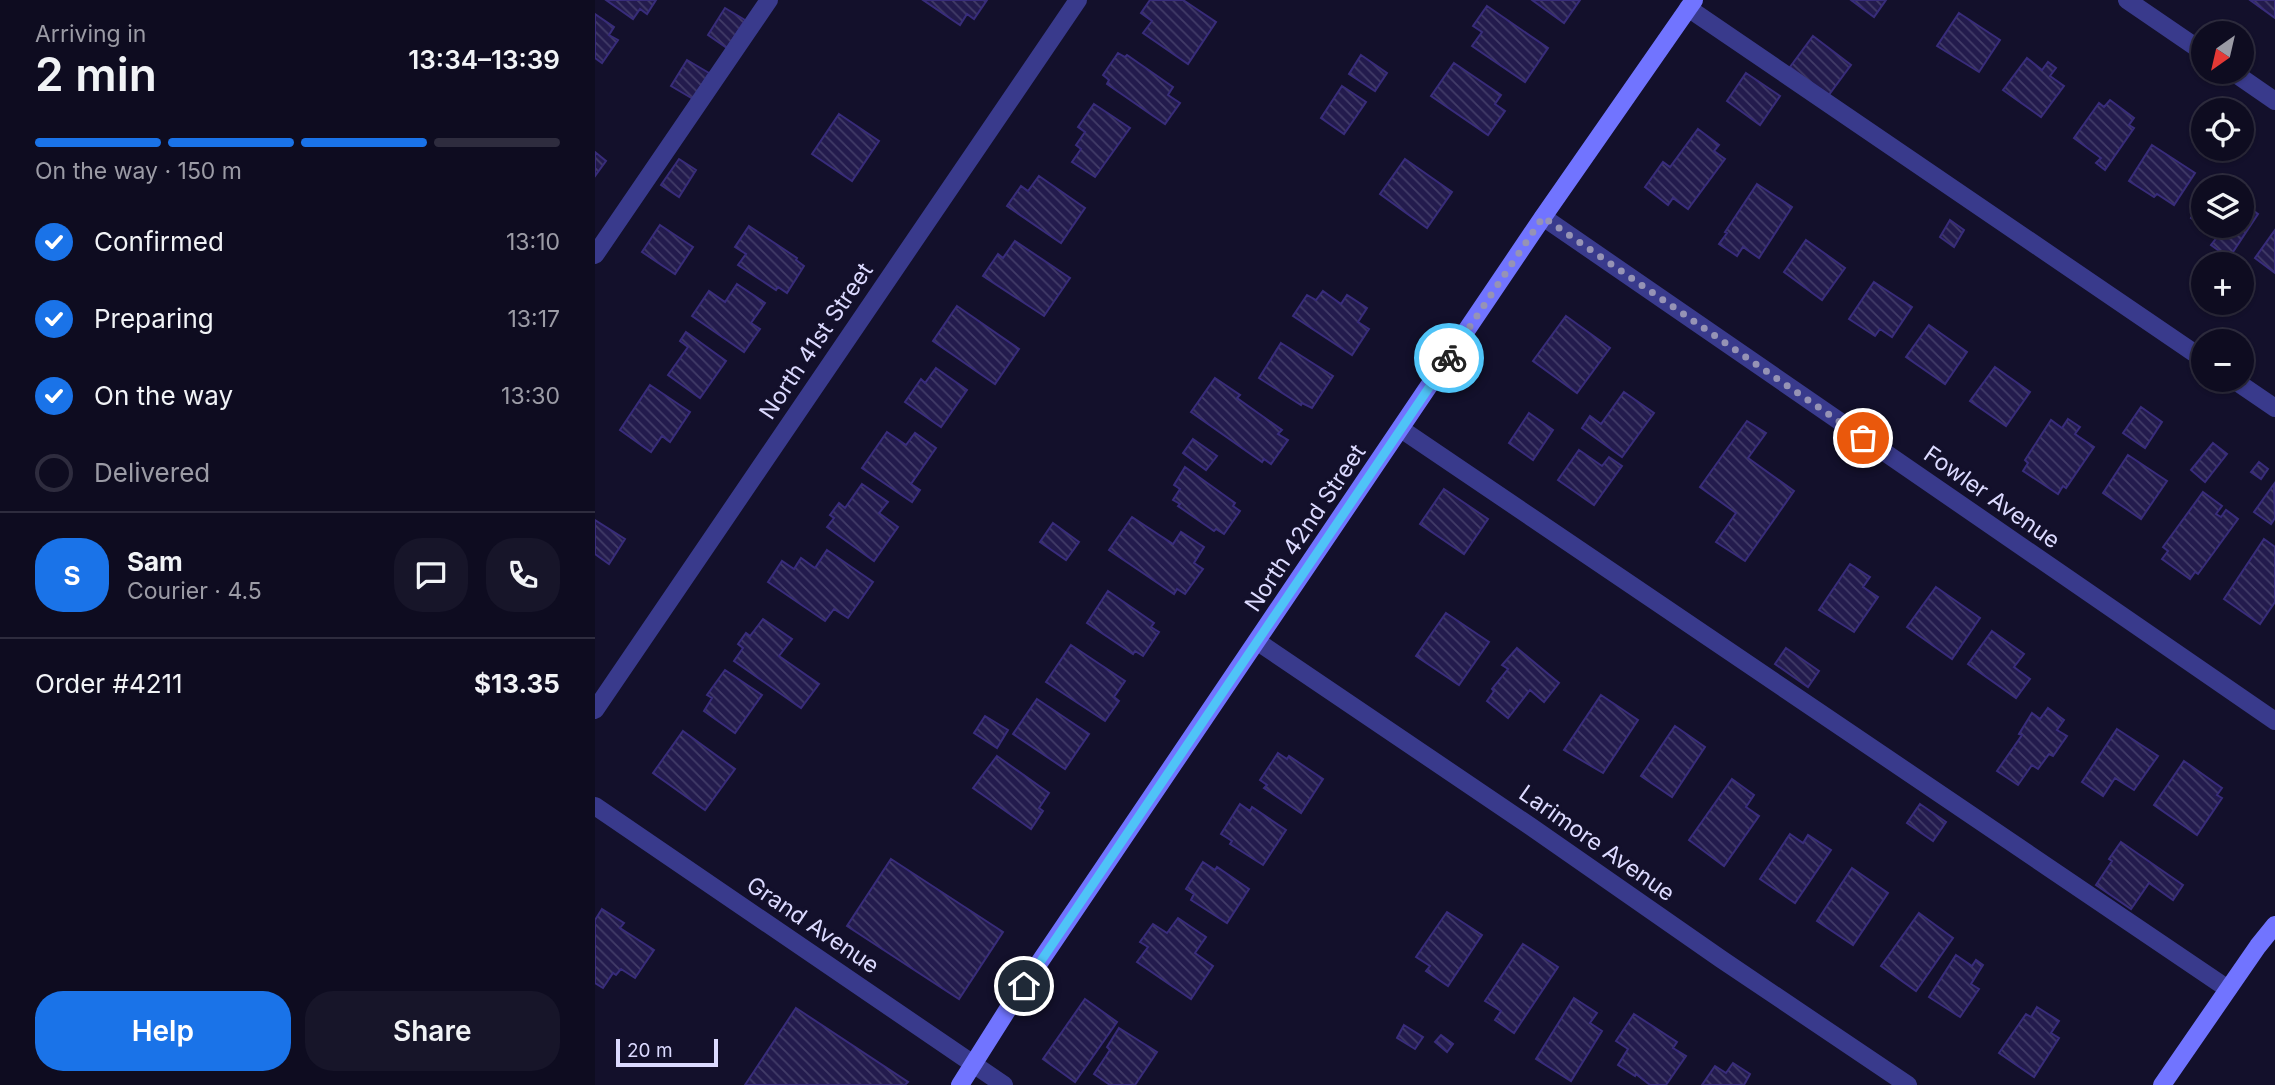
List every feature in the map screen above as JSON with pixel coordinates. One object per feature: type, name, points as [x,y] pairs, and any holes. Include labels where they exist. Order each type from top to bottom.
[{"type":"main road","name":"North 42nd Street","points":[[960,1085],[1008,1009],[1543,217],[1691,4]]},
{"type":"main road","points":[[2162,1085],[2275,925]]},
{"type":"street","points":[[595,255],[769,0]]},
{"type":"street","name":"North 41st Street","points":[[595,710],[1078,0]]},
{"type":"street","points":[[2127,0],[2191,44]]},
{"type":"street","points":[[1691,4],[2191,351]]},
{"type":"street","points":[[2250,84],[2275,101]]},
{"type":"street","name":"Fowler Avenue","points":[[1543,217],[2275,721]]},
{"type":"street","points":[[2252,392],[2275,408]]},
{"type":"street","points":[[1401,429],[2228,989]]},
{"type":"street","name":"Larimore Avenue","points":[[1258,642],[1908,1085]]},
{"type":"street","name":"Grand Avenue","points":[[595,806],[1004,1085]]},
{"type":"building","points":[[606,0],[656,0],[647,14],[640,9],[633,19]]},
{"type":"building","points":[[923,0],[987,0],[974,19],[967,14],[960,25]]},
{"type":"building","points":[[1150,0],[1183,0],[1216,22],[1188,64],[1143,33],[1152,21],[1141,13]]},
{"type":"building","points":[[1532,0],[1580,0],[1564,23]]},
{"type":"building","points":[[1851,0],[1886,0],[1874,17]]},
{"type":"building","points":[[2250,0],[2275,0],[2275,18]]},
{"type":"building","points":[[1487,6],[1548,48],[1525,82],[1472,46],[1482,32],[1473,26]]},
{"type":"building","points":[[725,8],[745,20],[727,48],[708,35]]},
{"type":"building","points":[[1959,13],[2000,40],[1979,72],[1937,46]]},
{"type":"building","points":[[595,14],[614,27],[609,35],[618,40],[602,63],[595,58]]},
{"type":"building","points":[[1813,36],[1851,65],[1828,96],[1790,67]]},
{"type":"building","points":[[1118,53],[1125,57],[1127,55],[1173,87],[1168,95],[1180,103],[1165,124],[1107,84],[1109,80],[1103,75]]},
{"type":"building","points":[[1361,55],[1387,73],[1375,91],[1349,74]]},
{"type":"building","points":[[2027,58],[2042,70],[2048,62],[2056,68],[2050,76],[2064,86],[2041,117],[2003,90]]},
{"type":"building","points":[[687,60],[709,73],[693,99],[671,86]]},
{"type":"building","points":[[1454,63],[1501,95],[1495,104],[1505,111],[1488,135],[1431,96]]},
{"type":"building","points":[[1746,73],[1780,96],[1760,125],[1727,101]]},
{"type":"building","points":[[1342,86],[1366,102],[1344,134],[1321,118]]},
{"type":"building","points":[[2110,100],[2134,118],[2129,125],[2134,128],[2105,170],[2096,163],[2101,158],[2074,138],[2099,103],[2104,107]]},
{"type":"building","points":[[1094,104],[1130,128],[1095,177],[1072,162],[1081,149],[1076,145],[1085,132],[1078,127]]},
{"type":"building","points":[[839,114],[879,141],[852,181],[812,154]]},
{"type":"building","points":[[1698,129],[1719,145],[1714,151],[1725,159],[1688,209],[1673,198],[1668,205],[1645,187],[1663,162],[1670,167]]},
{"type":"building","points":[[2152,145],[2195,173],[2191,175],[2174,205],[2157,194],[2154,197],[2129,181]]},
{"type":"building","points":[[595,152],[606,161],[595,176]]},
{"type":"building","points":[[679,159],[696,170],[679,197],[661,185]]},
{"type":"building","points":[[1405,159],[1452,192],[1427,228],[1380,194]]},
{"type":"building","points":[[1039,176],[1085,208],[1061,243],[1007,206],[1021,186],[1028,191]]},
{"type":"building","points":[[1757,184],[1792,207],[1759,258],[1743,247],[1737,256],[1719,244]]},
{"type":"building","points":[[1950,220],[1964,230],[1954,247],[1940,237]]},
{"type":"building","points":[[660,225],[693,247],[675,274],[642,252]]},
{"type":"building","points":[[749,226],[797,258],[804,266],[787,293],[778,287],[776,290],[738,265],[746,254],[735,247]]},
{"type":"building","points":[[2275,230],[2275,273],[2255,258]]},
{"type":"building","points":[[2216,238],[2242,238],[2233,252],[2221,252],[2211,245]]},
{"type":"building","points":[[1806,240],[1845,268],[1822,300],[1784,272]]},
{"type":"building","points":[[1015,241],[1070,278],[1044,316],[983,276],[998,254],[1003,258]]},
{"type":"building","points":[[1874,282],[1912,307],[1892,337],[1880,329],[1875,336],[1849,319]]},
{"type":"building","points":[[737,284],[765,303],[751,323],[760,329],[744,352],[692,316],[709,291],[725,302]]},
{"type":"building","points":[[1323,291],[1341,304],[1347,295],[1367,308],[1358,322],[1369,329],[1352,355],[1293,316],[1307,295],[1316,300]]},
{"type":"building","points":[[957,306],[1019,349],[995,384],[933,341]]},
{"type":"building","points":[[1566,316],[1610,348],[1577,393],[1533,361]]},
{"type":"building","points":[[1929,325],[1967,352],[1945,384],[1906,357]]},
{"type":"building","points":[[686,332],[726,361],[700,398],[668,375],[688,347],[680,341]]},
{"type":"building","points":[[1281,343],[1333,376],[1312,408],[1302,403],[1301,405],[1259,378]]},
{"type":"building","points":[[1995,367],[2030,392],[2006,426],[1970,401]]},
{"type":"building","points":[[936,368],[967,390],[941,427],[905,402],[921,379],[925,383]]},
{"type":"building","points":[[1215,378],[1240,395],[1237,398],[1282,430],[1278,434],[1288,440],[1271,464],[1264,459],[1262,462],[1191,412]]},
{"type":"building","points":[[650,385],[690,412],[670,442],[662,436],[651,452],[620,430]]},
{"type":"building","points":[[1624,392],[1654,413],[1622,457],[1582,428],[1590,416],[1601,424]]},
{"type":"building","points":[[2141,407],[2162,422],[2145,448],[2123,433]]},
{"type":"building","points":[[1529,413],[1553,430],[1533,460],[1509,443]]},
{"type":"building","points":[[2068,419],[2080,427],[2075,434],[2094,447],[2066,488],[2063,486],[2058,494],[2023,471],[2028,463],[2025,460],[2051,420],[2062,428]]},
{"type":"building","points":[[1747,421],[1766,433],[1748,458],[1794,491],[1745,561],[1716,542],[1736,513],[1700,487]]},
{"type":"building","points":[[887,432],[906,445],[915,433],[936,448],[911,484],[920,490],[912,502],[862,468]]},
{"type":"building","points":[[1193,439],[1217,456],[1206,470],[1183,453]]},
{"type":"building","points":[[2213,443],[2227,454],[2205,482],[2191,470]]},
{"type":"building","points":[[1579,450],[1602,466],[1609,457],[1622,466],[1594,505],[1558,480]]},
{"type":"building","points":[[2128,455],[2167,481],[2141,519],[2103,493]]},
{"type":"building","points":[[2259,462],[2268,469],[2261,479],[2251,472]]},
{"type":"building","points":[[1185,467],[1235,503],[1233,506],[1240,511],[1224,534],[1216,529],[1214,531],[1173,500],[1180,489],[1174,485]]},
{"type":"building","points":[[862,484],[888,502],[879,513],[898,527],[874,561],[827,527],[834,518],[830,515],[839,503],[845,508]]},
{"type":"building","points":[[2274,484],[2275,518],[2271,524],[2254,512]]},
{"type":"building","points":[[1444,489],[1488,519],[1464,554],[1420,524]]},
{"type":"building","points":[[2203,492],[2222,506],[2216,514],[2221,517],[2226,510],[2238,519],[2198,574],[2195,572],[2190,579],[2162,559],[2168,551],[2163,547]]},
{"type":"building","points":[[1132,517],[1173,544],[1181,532],[1204,547],[1194,563],[1203,569],[1185,594],[1177,589],[1174,594],[1109,550]]},
{"type":"building","points":[[595,520],[625,539],[609,564],[595,554]]},
{"type":"building","points":[[1053,523],[1079,542],[1066,560],[1040,542]]},
{"type":"building","points":[[2264,539],[2275,547],[2275,602],[2260,624],[2224,599]]},
{"type":"building","points":[[827,550],[873,582],[848,618],[834,609],[825,621],[768,582],[782,561],[794,569],[801,558],[815,568]]},
{"type":"building","points":[[1850,564],[1870,577],[1863,587],[1878,597],[1854,632],[1819,610]]},
{"type":"building","points":[[1936,587],[1980,618],[1952,659],[1907,627]]},
{"type":"building","points":[[1108,591],[1154,623],[1151,627],[1159,632],[1143,656],[1135,651],[1133,654],[1087,623]]},
{"type":"building","points":[[1446,613],[1489,642],[1459,685],[1416,656]]},
{"type":"building","points":[[763,619],[792,639],[779,656],[819,684],[801,708],[734,661],[743,648],[738,644],[746,633],[750,636]]},
{"type":"building","points":[[1992,631],[2024,654],[2014,667],[2030,679],[2016,698],[1968,664]]},
{"type":"building","points":[[1071,645],[1125,681],[1114,697],[1119,701],[1105,721],[1046,682]]},
{"type":"building","points":[[1517,648],[1559,683],[1544,702],[1530,690],[1508,718],[1487,701],[1494,691],[1492,689],[1508,669],[1502,665]]},
{"type":"building","points":[[1786,648],[1819,671],[1808,687],[1775,664]]},
{"type":"building","points":[[725,670],[762,695],[735,733],[704,711],[712,698],[707,695]]},
{"type":"building","points":[[1601,695],[1638,720],[1603,773],[1564,750]]},
{"type":"building","points":[[1037,699],[1089,734],[1065,769],[1013,734]]},
{"type":"building","points":[[2048,708],[2064,720],[2057,730],[2067,736],[2053,756],[2049,754],[2038,769],[2032,765],[2018,785],[1997,771],[2022,735],[2019,734],[2032,713],[2040,719]]},
{"type":"building","points":[[985,716],[1008,730],[997,748],[974,733]]},
{"type":"building","points":[[1675,726],[1705,747],[1672,797],[1641,776]]},
{"type":"building","points":[[2117,729],[2158,756],[2134,790],[2115,778],[2103,796],[2082,782]]},
{"type":"building","points":[[683,731],[735,769],[705,810],[653,773]]},
{"type":"building","points":[[1278,753],[1287,759],[1289,756],[1323,779],[1301,813],[1264,788],[1267,785],[1260,780]]},
{"type":"building","points":[[997,756],[1049,793],[1039,808],[1043,811],[1031,829],[973,788]]},
{"type":"building","points":[[2184,761],[2222,788],[2217,795],[2222,798],[2197,835],[2154,805]]},
{"type":"building","points":[[1732,779],[1754,795],[1746,807],[1759,816],[1724,866],[1689,840]]},
{"type":"building","points":[[1240,804],[1250,811],[1252,807],[1286,830],[1263,865],[1230,844],[1232,841],[1221,834]]},
{"type":"building","points":[[1920,804],[1946,822],[1933,841],[1907,823]]},
{"type":"building","points":[[1790,834],[1803,843],[1808,835],[1831,850],[1795,903],[1760,879]]},
{"type":"building","points":[[2121,842],[2183,885],[2173,900],[2149,883],[2131,909],[2096,885]]},
{"type":"building","points":[[891,859],[1003,932],[959,999],[847,926]]},
{"type":"building","points":[[1203,862],[1215,870],[1217,867],[1249,889],[1227,923],[1191,900],[1194,894],[1186,889]]},
{"type":"building","points":[[1852,868],[1888,893],[1853,945],[1817,921]]},
{"type":"building","points":[[602,909],[624,923],[620,928],[654,950],[635,978],[621,969],[616,975],[613,973],[603,988],[595,983],[595,920]]},
{"type":"building","points":[[1447,912],[1482,935],[1448,986],[1426,971],[1430,966],[1416,957]]},
{"type":"building","points":[[1919,913],[1953,938],[1916,991],[1881,966]]},
{"type":"building","points":[[1178,918],[1206,937],[1195,953],[1213,966],[1191,999],[1137,962],[1148,947],[1140,942],[1153,924],[1167,933]]},
{"type":"building","points":[[1523,944],[1558,967],[1514,1033],[1495,1020],[1501,1011],[1485,1001]]},
{"type":"building","points":[[1956,955],[1972,966],[1976,960],[1983,965],[1971,984],[1979,989],[1960,1017],[1929,997]]},
{"type":"building","points":[[1574,998],[1597,1013],[1590,1023],[1602,1031],[1571,1081],[1536,1059]]},
{"type":"building","points":[[1085,999],[1117,1022],[1075,1082],[1043,1059]]},
{"type":"building","points":[[2037,1007],[2059,1021],[2051,1033],[2059,1038],[2034,1077],[1999,1053],[2026,1014],[2031,1017]]},
{"type":"building","points":[[796,1008],[908,1082],[905,1085],[745,1085]]},
{"type":"building","points":[[1634,1014],[1677,1042],[1673,1048],[1686,1056],[1666,1085],[1650,1085],[1618,1065],[1628,1049],[1616,1041]]},
{"type":"building","points":[[1404,1025],[1423,1037],[1415,1049],[1397,1038]]},
{"type":"building","points":[[1119,1028],[1157,1052],[1135,1085],[1110,1085],[1094,1074],[1110,1050],[1107,1047]]},
{"type":"building","points":[[1441,1035],[1453,1044],[1447,1052],[1435,1042]]},
{"type":"building","points":[[1733,1063],[1750,1074],[1744,1085],[1702,1085],[1715,1066],[1726,1073]]},
{"type":"way so far","points":[[1449,358],[1543,217],[1863,438]]},
{"type":"route","points":[[1024,986],[1449,358]]}]
